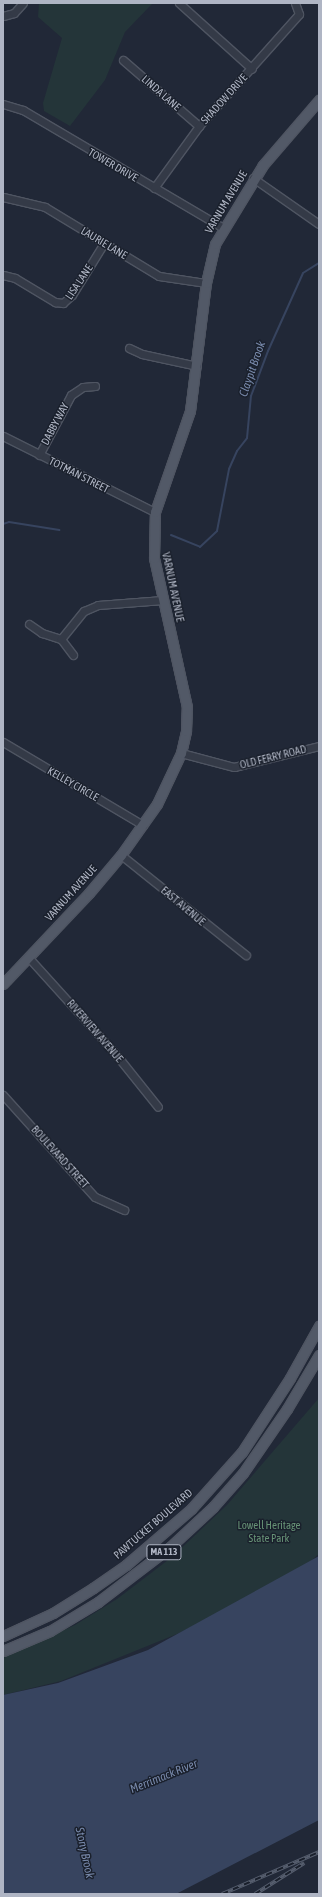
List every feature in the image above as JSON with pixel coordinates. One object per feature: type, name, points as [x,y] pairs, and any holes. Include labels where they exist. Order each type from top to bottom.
[{"type":"main road","name":"VARNUM AVENUE","points":[[3,984],[89,893],[120,855],[143,825],[164,792],[181,753],[186,731],[187,707],[153,548],[155,512],[185,431],[197,366],[206,283],[215,244],[253,178],[319,100]]},
{"type":"main road","name":"PAWTUCKET BOULEVARD","points":[[3,1636],[53,1613],[93,1588],[126,1565],[191,1509],[242,1452],[290,1378],[319,1326]]},
{"type":"main road","name":"MA 113","points":[[3,1651],[50,1631],[98,1602],[181,1537],[243,1473],[287,1409],[319,1355]]},
{"type":"street","points":[[3,16],[14,13],[23,3]]},
{"type":"street","points":[[179,3],[252,68]]},
{"type":"street","name":"SHADOW DRIVE","points":[[154,188],[199,126],[299,14],[295,3]]},
{"type":"street","name":"LINDA LANE","points":[[123,60],[199,126]]},
{"type":"street","name":"TOWER DRIVE","points":[[3,104],[22,110],[223,228]]},
{"type":"street","points":[[253,178],[319,224]]},
{"type":"street","name":"LAURIE LANE","points":[[3,198],[45,207],[159,276],[206,283]]},
{"type":"street","name":"LISA LANE","points":[[3,275],[15,278],[55,302],[63,303],[72,295],[104,243]]},
{"type":"street","points":[[129,348],[142,354],[197,366]]},
{"type":"street","name":"DABBY WAY","points":[[40,455],[71,395],[83,387],[95,386]]},
{"type":"street","name":"TOTMAN STREET","points":[[3,436],[155,512]]},
{"type":"street","points":[[61,639],[84,611],[98,606],[163,600]]},
{"type":"street","points":[[29,624],[42,633],[61,639],[73,655]]},
{"type":"street","name":"KELLEY CIRCLE","points":[[3,742],[143,825]]},
{"type":"street","name":"OLD FERRY ROAD","points":[[181,753],[234,767],[319,746]]},
{"type":"street","name":"EAST AVENUE","points":[[120,855],[246,955]]},
{"type":"street","name":"RIVERVIEW AVENUE","points":[[29,958],[114,1052],[158,1107]]},
{"type":"street","name":"BOULEVARD STREET","points":[[3,1094],[95,1197],[124,1210]]},
{"type":"green space","points":[[39,3],[153,3],[125,32],[105,80],[70,126],[44,111],[43,103],[62,38],[38,17]]},
{"type":"green space","name":"Lowell Heritage State Park","points":[[319,1398],[319,1554],[297,1573],[177,1634],[61,1681],[3,1695],[3,1658],[75,1625],[117,1599],[172,1557],[227,1505]]},
{"type":"water","points":[[319,1556],[319,1820],[176,1894],[3,1894],[3,1695],[58,1683],[148,1650]]},
{"type":"waterway","name":"Claypit Brook","points":[[171,535],[200,547],[217,531],[229,469],[237,451],[247,438],[251,396],[268,351],[303,273],[319,263]]},
{"type":"waterway","name":"Claypit Brook","points":[[3,524],[9,522],[59,530]]},
{"type":"railway","points":[[222,1894],[319,1852]]},
{"type":"railway","points":[[255,1894],[304,1863]]},
{"type":"water label","name":"Merrimack River","points":[[164,1777]]},
{"type":"water label","name":"Stony Brook","points":[[84,1853]]}]
